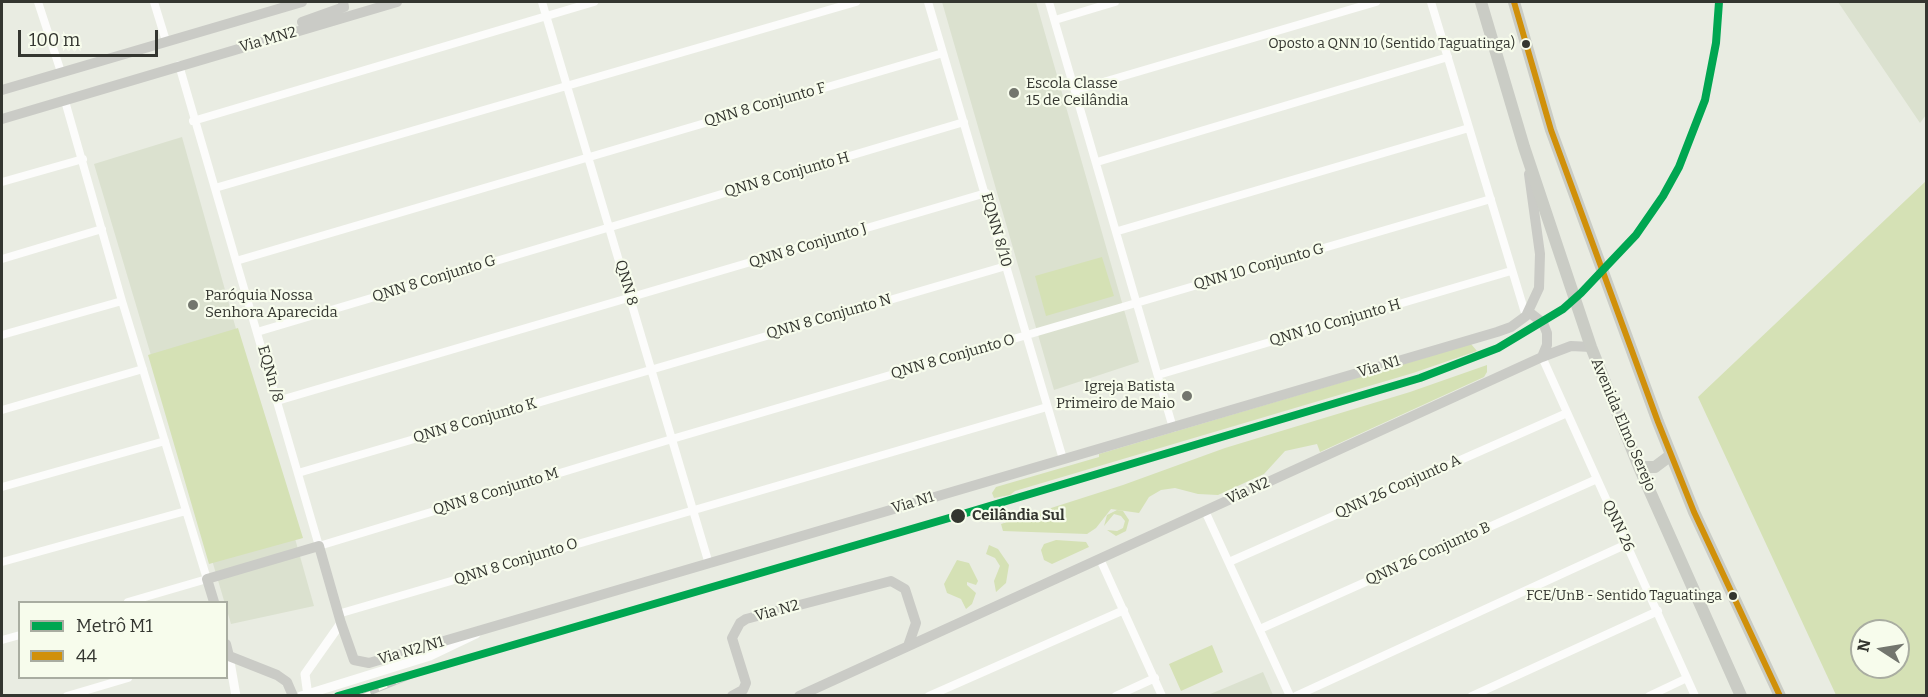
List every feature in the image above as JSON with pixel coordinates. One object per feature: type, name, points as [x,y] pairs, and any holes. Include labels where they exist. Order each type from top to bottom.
[{"type":"main road","points":[[2,90],[302,2]]},
{"type":"main road","points":[[253,44],[285,28],[344,8],[343,2]]},
{"type":"main road","name":"Via MN2","points":[[2,119],[253,44],[358,7],[397,2]]},
{"type":"main road","name":"Avenida Elmo Serejo","points":[[1481,2],[1524,147],[1591,347],[1639,466],[1741,696]]},
{"type":"main road","points":[[1514,2],[1551,130],[1671,455],[1694,512],[1780,696]]},
{"type":"main road","name":"Avenida Elmo Serejo","points":[[1524,147],[1538,234],[1541,273],[1539,288],[1527,314]]},
{"type":"main road","points":[[1527,314],[1543,323],[1547,333],[1547,345],[1542,357]]},
{"type":"main road","name":"Via N1","points":[[483,630],[1497,332],[1511,327],[1527,314]]},
{"type":"main road","name":"Via N2","points":[[799,696],[1542,357],[1571,346],[1591,347]]},
{"type":"main road","points":[[1639,466],[1655,467],[1671,455]]},
{"type":"main road","points":[[213,601],[207,579],[319,546]]},
{"type":"main road","name":"Via N2/N1","points":[[319,546],[339,619],[354,660],[363,664],[483,630]]},
{"type":"main road","name":"Via N2","points":[[732,696],[742,690],[746,683],[732,638],[740,623],[746,619],[891,581],[905,589],[916,624],[908,646]]},
{"type":"main road","points":[[228,650],[287,682],[293,696]]},
{"type":"street","points":[[38,2],[61,72]]},
{"type":"street","points":[[154,2],[166,41]]},
{"type":"street","name":"QNN 8","points":[[542,2],[709,564]]},
{"type":"street","points":[[193,121],[594,2]]},
{"type":"street","points":[[215,188],[856,2]]},
{"type":"street","name":"EQNN 8/10","points":[[928,2],[1063,459]]},
{"type":"street","points":[[1049,2],[1118,231],[1173,428]]},
{"type":"street","points":[[1055,20],[1115,2]]},
{"type":"street","points":[[1076,90],[1376,2]]},
{"type":"street","points":[[1431,2],[1511,271],[1527,314]]},
{"type":"street","name":"QNN 8 Conjunto F","points":[[236,261],[943,53]]},
{"type":"street","points":[[1097,162],[1448,57]]},
{"type":"street","name":"EQNn /8","points":[[179,65],[193,121],[215,188],[319,546]]},
{"type":"street","points":[[65,101],[122,301],[207,579],[135,601]]},
{"type":"street","name":"QNN 8 Conjunto H","points":[[610,227],[964,122]]},
{"type":"street","points":[[1118,231],[1469,128]]},
{"type":"street","points":[[2,182],[83,159]]},
{"type":"street","name":"QNN 8 Conjunto J","points":[[278,401],[986,193]]},
{"type":"street","name":"QNN 10 Conjunto G","points":[[1027,336],[1491,198]]},
{"type":"street","name":"QNN 8 Conjunto G","points":[[257,332],[610,227]]},
{"type":"street","points":[[2,259],[102,229]]},
{"type":"street","name":"QNN 8 Conjunto N","points":[[652,369],[1006,266]]},
{"type":"street","name":"QNN 10 Conjunto H","points":[[1158,375],[1511,271]]},
{"type":"street","points":[[2,335],[122,301]]},
{"type":"street","name":"QNN 8 Conjunto O","points":[[672,439],[1027,336]]},
{"type":"street","name":"QNN 26","points":[[1542,357],[1695,696]]},
{"type":"street","points":[[2,410],[143,369]]},
{"type":"street","name":"QNN 8 Conjunto K","points":[[298,473],[652,369]]},
{"type":"street","name":"QNN 8 Conjunto O","points":[[339,619],[693,509],[1047,407]]},
{"type":"street","name":"QNN 26 Conjunto A","points":[[1229,562],[1567,413]]},
{"type":"street","name":"QNN 8 Conjunto M","points":[[319,546],[672,439]]},
{"type":"street","points":[[2,487],[165,441]]},
{"type":"street","name":"QNN 26 Conjunto B","points":[[1260,629],[1597,479]]},
{"type":"street","points":[[2,562],[186,511]]},
{"type":"street","points":[[1205,511],[1290,696]]},
{"type":"street","points":[[1296,696],[1627,544]]},
{"type":"street","points":[[1100,559],[1162,696]]},
{"type":"street","points":[[929,696],[1124,610]]},
{"type":"street","points":[[1472,696],[1658,611]]},
{"type":"street","points":[[308,696],[305,674],[339,619]]},
{"type":"street","name":"Via N1","points":[[301,696],[450,648],[483,630]]},
{"type":"street","points":[[2,640],[18,635]]},
{"type":"street","points":[[228,654],[236,696]]},
{"type":"street","points":[[1116,696],[1155,678]]},
{"type":"street","points":[[1648,696],[1687,678]]},
{"type":"street","points":[[67,696],[125,679]]},
{"type":"shaded area","points":[[942,2],[1036,2],[1139,362],[1054,390]]},
{"type":"shaded area","points":[[1838,2],[1926,2],[1926,115],[1920,123]]},
{"type":"shaded area","points":[[182,137],[314,606],[231,624],[228,601],[224,601],[94,164]]},
{"type":"shaded area","points":[[1263,672],[1273,695],[1208,695]]},
{"type":"green space","points":[[1926,181],[1926,695],[1836,695],[1698,397]]},
{"type":"green space","points":[[1102,257],[1114,296],[1046,316],[1035,276]]},
{"type":"green space","points":[[238,328],[303,538],[209,564],[148,355]]},
{"type":"green space","points":[[1471,344],[1477,351],[1413,373],[1015,491],[1010,495],[994,498],[992,493],[996,487],[1099,457],[1099,454]]},
{"type":"green space","points":[[1487,365],[1484,377],[1320,452],[1317,444],[1285,451],[1264,474],[1218,495],[1198,494],[1175,488],[1161,490],[1149,497],[1139,513],[1111,509],[1096,528],[1087,534],[1003,531],[1001,524],[1123,485],[1225,448],[1410,392]]},
{"type":"green space","points":[[1117,510],[1123,511],[1129,520],[1126,531],[1116,536],[1107,530],[1117,531],[1123,528],[1125,521],[1121,516],[1114,514],[1104,526],[1107,515]]},
{"type":"green space","points":[[1056,540],[1086,542],[1089,547],[1052,564],[1044,560],[1041,550],[1044,544]]},
{"type":"green space","points":[[989,545],[998,549],[1009,565],[1006,583],[996,592],[994,581],[1000,566],[995,558],[986,554]]},
{"type":"green space","points":[[957,560],[969,563],[978,581],[976,585],[967,582],[967,585],[976,593],[972,604],[966,609],[961,599],[947,593],[944,584]]},
{"type":"green space","points":[[1212,645],[1223,672],[1181,691],[1169,664]]},
{"type":"railway","points":[[362,696],[429,669]]},
{"type":"metro line","name":"M1","points":[[338,696],[1420,378],[1498,348],[1563,309],[1581,293],[1636,235],[1663,196],[1679,167],[1705,100],[1716,43],[1719,2]]},
{"type":"transit line","name":"44","points":[[1514,2],[1551,130],[1658,422],[1694,512],[1780,696]]},
{"type":"place","name":"Oposto a QNN 10 (Sentido Taguatinga)","points":[[1526,44]]},
{"type":"place","name":"Escola Classe 15 de Ceilândia","points":[[1014,93]]},
{"type":"place","name":"Paróquia Nossa Senhora Aparecida","points":[[193,305]]},
{"type":"place","name":"Igreja Batista Primeiro de Maio","points":[[1187,396]]},
{"type":"place","name":"Ceilândia Sul","points":[[958,516]]},
{"type":"place","name":"FCE/UnB - Sentido Taguatinga","points":[[1733,596]]}]
